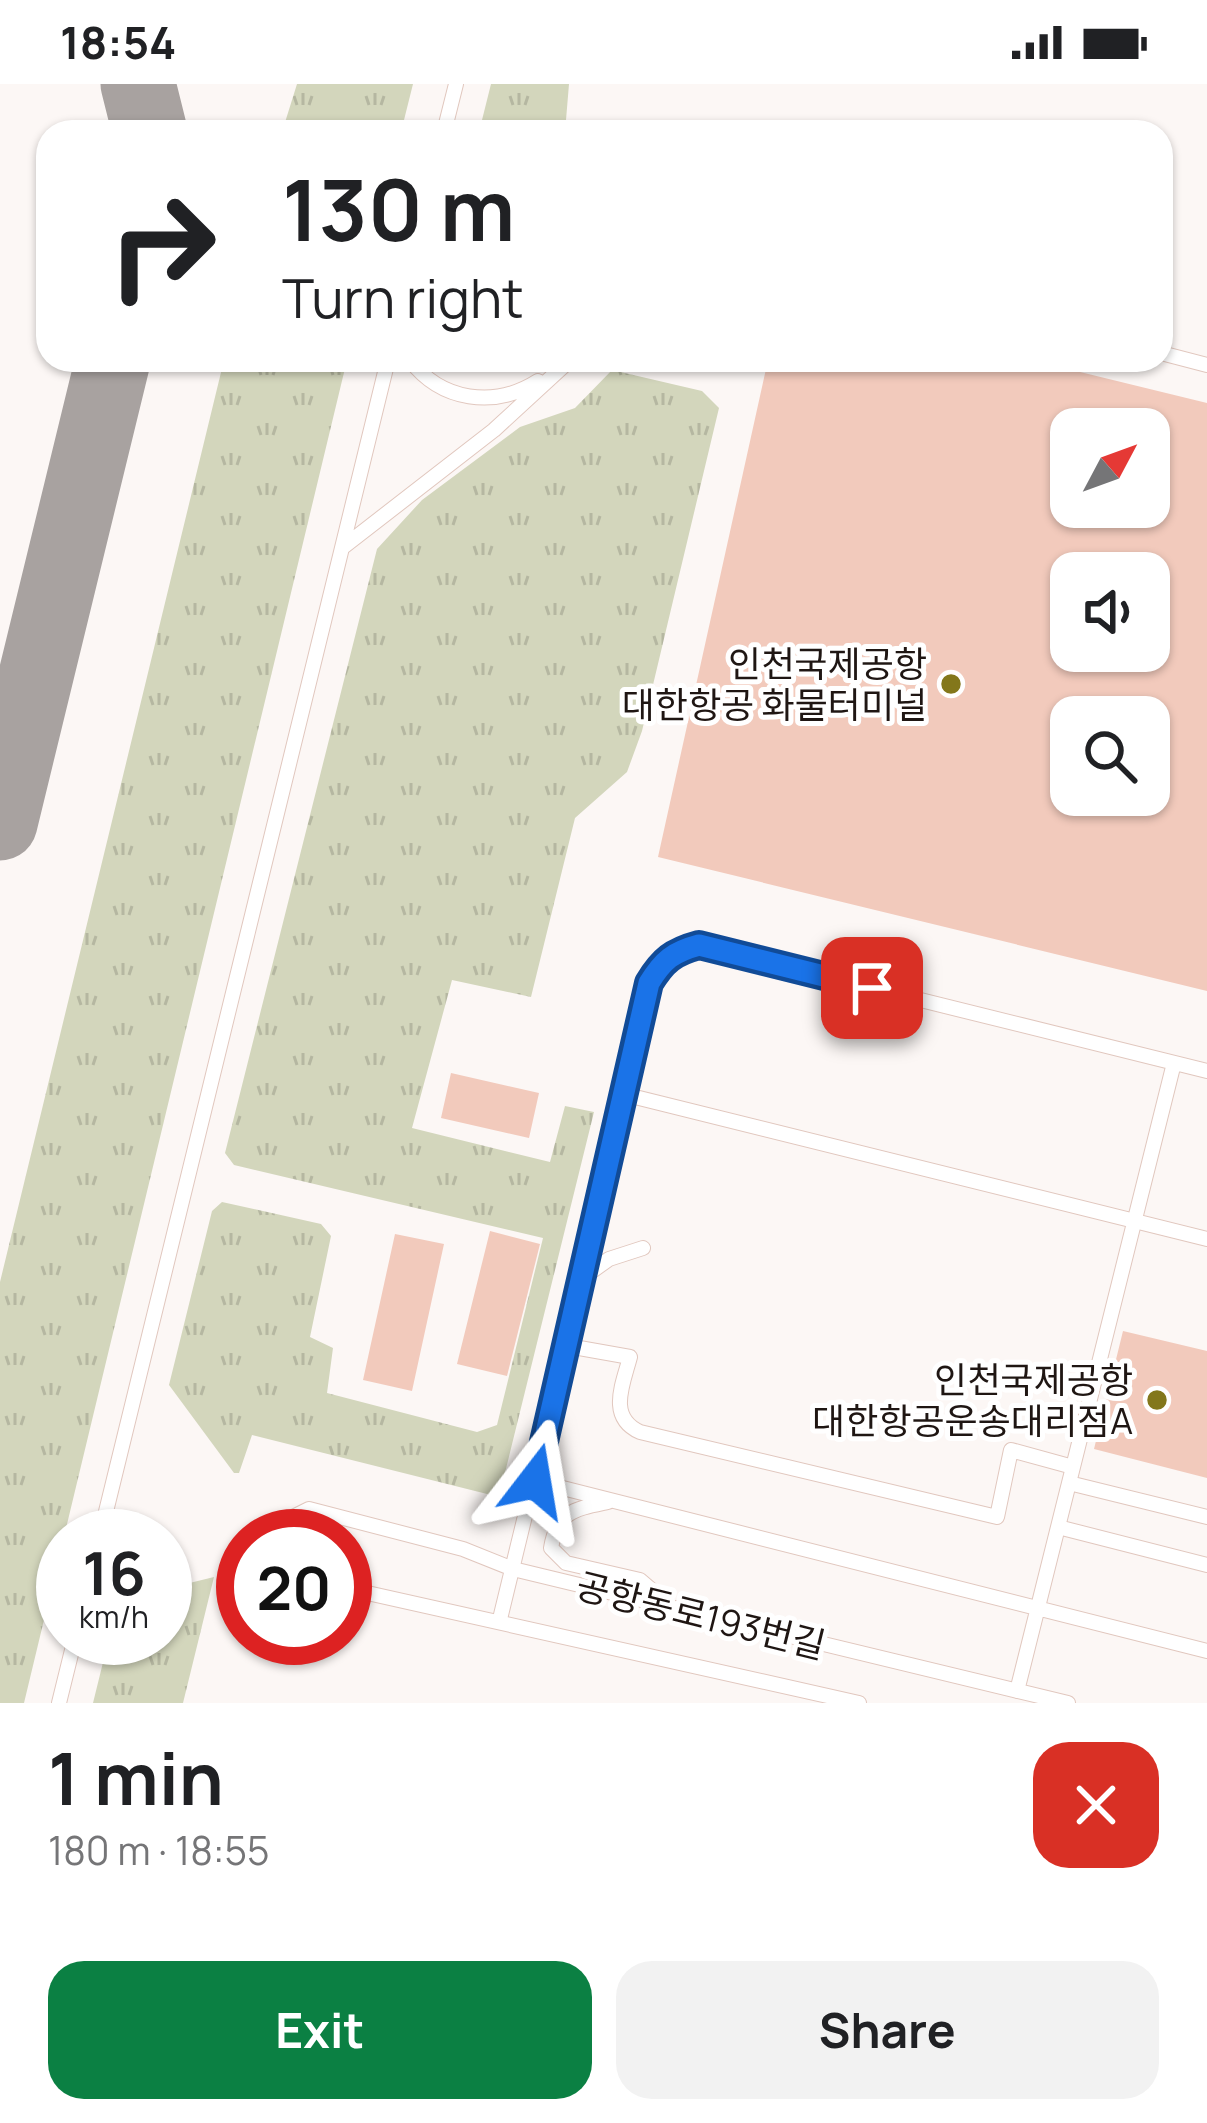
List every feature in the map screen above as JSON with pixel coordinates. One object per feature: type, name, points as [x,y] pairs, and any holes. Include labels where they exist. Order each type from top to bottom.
[{"type":"lane","points":[[447,120],[456,84]]},
{"type":"lane","points":[[1173,356],[1207,364]]},
{"type":"lane","points":[[107,1509],[385,372]]},
{"type":"lane","points":[[422,372],[437,387],[458,396],[487,398],[523,391],[553,372]]},
{"type":"lane","points":[[342,548],[494,430],[558,372]]},
{"type":"lane","points":[[500,1619],[627,1095],[649,983],[672,952],[699,945],[1207,1071]]},
{"type":"lane","points":[[1017,1691],[1174,1063]]},
{"type":"lane","points":[[627,1095],[1207,1239]]},
{"type":"lane","points":[[581,1279],[609,1258],[643,1248]]},
{"type":"lane","points":[[568,1346],[630,1357],[618,1403],[623,1420],[640,1432],[997,1517],[1011,1450],[1071,1475],[1207,1516]]},
{"type":"lane","points":[[535,1481],[1207,1652]]},
{"type":"lane","points":[[611,1501],[570,1510],[555,1526],[551,1548],[566,1563],[640,1580],[672,1607]]},
{"type":"lane","name":"공항동로193번길","points":[[372,1526],[463,1549],[513,1569],[1068,1703]]},
{"type":"lane","points":[[1058,1527],[1207,1565]]},
{"type":"lane","name":"공항동로193번길","points":[[372,1595],[450,1614],[500,1619],[860,1703]]},
{"type":"lane","points":[[59,1703],[68,1665]]},
{"type":"green space","points":[[297,84],[413,84],[404,120],[286,120]]},
{"type":"green space","points":[[491,84],[569,84],[566,120],[482,120]]},
{"type":"green space","points":[[221,372],[344,372],[71,1509],[36,1509],[36,1653],[24,1703],[0,1703],[0,1282]]},
{"type":"green space","points":[[610,372],[621,372],[702,391],[719,408],[642,731],[627,772],[575,818],[531,997],[452,980],[412,1128],[550,1162],[565,1106],[594,1112],[499,1497],[252,1435],[239,1473],[234,1473],[169,1385],[212,1211],[222,1202],[321,1224],[331,1236],[310,1337],[333,1348],[327,1393],[477,1432],[497,1425],[543,1238],[234,1165],[225,1153],[377,549],[422,500],[520,427],[575,408]]},
{"type":"green space","points":[[214,1577],[183,1703],[93,1703],[102,1665],[192,1665],[192,1582]]},
{"type":"building","name":"인천국제공항 대한항공 화물터미널","points":[[765,372],[1080,372],[1207,403],[1207,991],[658,857]]},
{"type":"building","points":[[451,1073],[539,1093],[529,1138],[441,1118]]},
{"type":"building","points":[[490,1231],[540,1244],[507,1376],[457,1364]]},
{"type":"building","points":[[395,1234],[444,1244],[412,1391],[363,1380]]},
{"type":"building","name":"인천국제공항 대한항공운송대리점A","points":[[1123,1331],[1207,1351],[1207,1478],[1094,1449]]},
{"type":"taxiway","points":[[138,84],[147,120]]},
{"type":"taxiway","points":[[0,823],[110,372]]},
{"type":"place","name":"인천국제공항 대한항공 화물터미널","points":[[951,684]]},
{"type":"place","name":"인천국제공항 대한항공운송대리점A","points":[[1157,1400]]},
{"type":"route","points":[[535,1481],[649,983],[661,963],[672,952],[699,945],[872,988]]}]
